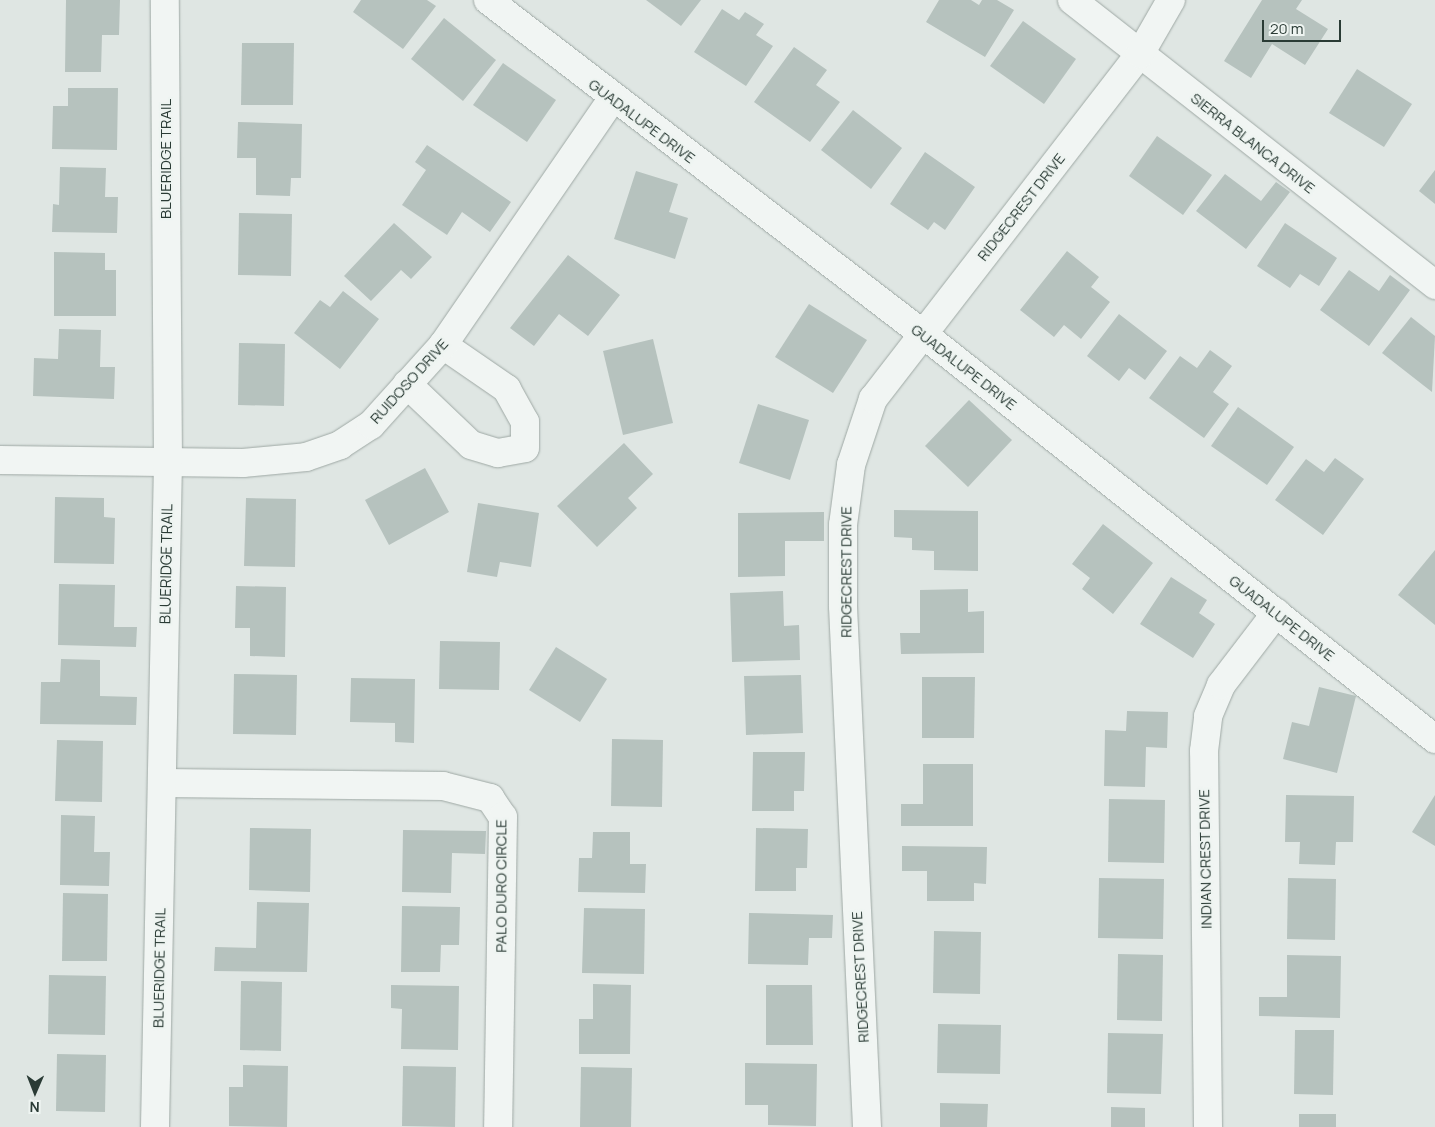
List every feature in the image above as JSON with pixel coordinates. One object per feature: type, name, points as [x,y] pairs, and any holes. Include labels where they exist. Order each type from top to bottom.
[{"type":"street","name":"BLUERIDGE TRAIL","points":[[155,1127],[168,461],[165,0]]},
{"type":"street","name":"GUADALUPE DRIVE","points":[[488,0],[612,99],[923,334],[1435,739]]},
{"type":"street","name":"SIERRA BLANCA DRIVE","points":[[1072,0],[1435,285]]},
{"type":"street","name":"RIDGECREST DRIVE","points":[[867,1127],[843,525],[851,465],[873,399],[1140,54],[1171,0]]},
{"type":"street","name":"RUIDOSO DRIVE","points":[[0,460],[243,463],[306,457],[340,444],[371,425],[443,345],[612,99]]},
{"type":"street","points":[[406,384],[471,445],[498,453],[524,448],[525,422],[507,389],[443,345]]},
{"type":"street","name":"INDIAN CREST DRIVE","points":[[1208,1127],[1204,751],[1208,716],[1221,684],[1276,613]]},
{"type":"street","name":"PALO DURO CIRCLE","points":[[163,783],[443,786],[490,798],[503,817],[498,1127]]},
{"type":"building","points":[[66,0],[120,0],[119,35],[102,35],[101,72],[65,72]]},
{"type":"building","points":[[361,0],[427,0],[436,6],[403,49],[353,12]]},
{"type":"building","points":[[646,0],[701,0],[681,26]]},
{"type":"building","points":[[939,0],[971,0],[979,5],[982,0],[997,0],[1014,10],[985,57],[926,22]]},
{"type":"building","points":[[1262,0],[1302,0],[1296,9],[1328,29],[1305,65],[1272,44],[1251,78],[1224,61]]},
{"type":"building","points":[[722,9],[739,20],[745,12],[764,24],[756,35],[773,46],[746,86],[694,52]]},
{"type":"building","points":[[444,18],[496,60],[463,101],[411,59]]},
{"type":"building","points":[[1023,21],[1076,59],[1044,104],[990,66]]},
{"type":"building","points":[[242,43],[294,43],[293,105],[241,105]]},
{"type":"building","points":[[794,47],[827,70],[816,85],[840,102],[810,142],[754,102]]},
{"type":"building","points":[[503,63],[556,100],[527,142],[473,105]]},
{"type":"building","points":[[1357,69],[1412,104],[1384,147],[1329,113]]},
{"type":"building","points":[[68,88],[118,88],[117,150],[52,149],[53,106],[68,106]]},
{"type":"building","points":[[853,110],[902,148],[871,189],[821,150]]},
{"type":"building","points":[[238,122],[302,124],[301,178],[291,178],[290,196],[256,195],[256,158],[237,158]]},
{"type":"building","points":[[1157,136],[1212,175],[1183,215],[1129,176]]},
{"type":"building","points":[[427,145],[511,202],[490,232],[462,212],[447,235],[402,205],[426,170],[415,162]]},
{"type":"building","points":[[925,152],[975,187],[945,230],[934,222],[928,230],[890,204]]},
{"type":"building","points":[[60,167],[106,168],[105,197],[118,197],[117,233],[52,232],[53,204],[59,205]]},
{"type":"building","points":[[1435,170],[1435,204],[1419,191]]},
{"type":"building","points":[[636,171],[678,184],[669,212],[688,218],[675,259],[614,239]]},
{"type":"building","points":[[1225,174],[1261,201],[1276,182],[1290,192],[1246,249],[1196,211]]},
{"type":"building","points":[[239,213],[292,214],[291,276],[238,275]]},
{"type":"building","points":[[394,223],[432,257],[411,279],[401,270],[371,301],[344,276]]},
{"type":"building","points":[[1285,223],[1337,258],[1319,286],[1300,274],[1290,288],[1257,266]]},
{"type":"building","points":[[1067,251],[1099,277],[1091,287],[1110,302],[1081,339],[1064,325],[1054,337],[1020,310]]},
{"type":"building","points":[[54,252],[105,253],[105,270],[116,270],[116,316],[54,316]]},
{"type":"building","points":[[568,255],[620,295],[588,336],[559,314],[534,346],[510,328]]},
{"type":"building","points":[[1349,270],[1379,291],[1390,275],[1410,290],[1369,346],[1320,310]]},
{"type":"building","points":[[343,291],[379,319],[340,369],[294,333],[320,300],[330,307]]},
{"type":"building","points":[[809,304],[867,340],[833,393],[775,357]]},
{"type":"building","points":[[1119,314],[1167,351],[1145,380],[1129,368],[1119,381],[1087,356]]},
{"type":"building","points":[[1411,317],[1435,336],[1432,392],[1382,353]]},
{"type":"building","points":[[59,329],[101,330],[100,367],[115,367],[114,399],[33,396],[34,358],[58,359]]},
{"type":"building","points":[[653,339],[673,423],[623,435],[603,351]]},
{"type":"building","points":[[239,343],[285,344],[284,406],[238,405]]},
{"type":"building","points":[[1210,350],[1232,366],[1213,392],[1229,404],[1204,438],[1149,398],[1180,356],[1197,368]]},
{"type":"building","points":[[969,400],[1012,440],[968,487],[925,446]]},
{"type":"building","points":[[758,404],[809,420],[790,480],[739,463]]},
{"type":"building","points":[[1238,407],[1294,447],[1267,485],[1211,446]]},
{"type":"building","points":[[624,443],[653,474],[628,498],[637,508],[597,547],[557,506]]},
{"type":"building","points":[[1335,458],[1364,479],[1323,535],[1275,500],[1306,459],[1324,472]]},
{"type":"building","points":[[425,468],[449,512],[389,545],[365,500]]},
{"type":"building","points":[[55,497],[104,498],[104,517],[115,518],[114,564],[54,563]]},
{"type":"building","points":[[246,498],[296,499],[295,567],[244,566]]},
{"type":"building","points":[[478,503],[539,513],[531,567],[500,562],[497,577],[467,572]]},
{"type":"building","points":[[894,510],[978,511],[978,571],[934,570],[934,551],[912,550],[912,538],[894,537]]},
{"type":"building","points":[[824,512],[824,541],[785,541],[785,576],[738,577],[738,513]]},
{"type":"building","points":[[1103,524],[1153,563],[1113,614],[1082,589],[1090,578],[1072,564]]},
{"type":"building","points":[[1435,550],[1435,625],[1398,595]]},
{"type":"building","points":[[1171,577],[1207,600],[1199,613],[1215,624],[1193,658],[1140,624]]},
{"type":"building","points":[[59,584],[115,585],[114,627],[137,627],[136,647],[58,645]]},
{"type":"building","points":[[236,586],[286,587],[285,657],[250,656],[250,628],[235,628]]},
{"type":"building","points":[[968,589],[968,612],[984,611],[984,653],[901,654],[900,633],[920,633],[920,590]]},
{"type":"building","points":[[783,591],[784,626],[799,625],[800,660],[732,662],[730,593]]},
{"type":"building","points":[[440,641],[500,642],[499,690],[439,689]]},
{"type":"building","points":[[556,647],[607,679],[580,722],[529,690]]},
{"type":"building","points":[[61,659],[100,660],[100,696],[137,697],[136,725],[40,724],[41,682],[60,682]]},
{"type":"building","points":[[234,674],[297,675],[296,735],[233,734]]},
{"type":"building","points":[[801,675],[803,733],[746,735],[744,676]]},
{"type":"building","points":[[922,677],[975,677],[974,738],[922,738]]},
{"type":"building","points":[[351,678],[415,679],[414,743],[395,742],[395,723],[350,722]]},
{"type":"building","points":[[1319,687],[1356,696],[1337,773],[1283,759],[1292,722],[1309,726]]},
{"type":"building","points":[[1127,711],[1168,712],[1167,748],[1146,747],[1145,787],[1104,786],[1105,730],[1126,731]]},
{"type":"building","points":[[612,739],[663,740],[662,807],[611,806]]},
{"type":"building","points":[[57,740],[103,741],[102,802],[55,801]]},
{"type":"building","points":[[753,752],[805,752],[804,791],[794,791],[794,811],[752,811]]},
{"type":"building","points":[[923,764],[973,764],[973,826],[901,826],[901,804],[923,804]]},
{"type":"building","points":[[1286,795],[1354,796],[1353,842],[1336,842],[1335,865],[1299,864],[1300,842],[1285,842]]},
{"type":"building","points":[[1435,795],[1435,846],[1412,832]]},
{"type":"building","points":[[1109,799],[1165,800],[1164,863],[1108,862]]},
{"type":"building","points":[[61,815],[95,816],[94,852],[110,852],[109,886],[60,885]]},
{"type":"building","points":[[250,828],[311,829],[310,892],[249,890]]},
{"type":"building","points":[[756,828],[808,829],[807,868],[796,868],[796,891],[755,891]]},
{"type":"building","points":[[403,830],[486,831],[485,854],[452,853],[451,893],[402,892]]},
{"type":"building","points":[[593,832],[630,832],[630,864],[646,864],[645,893],[578,892],[579,858],[592,858]]},
{"type":"building","points":[[902,846],[987,847],[986,884],[974,883],[974,901],[927,901],[927,871],[902,871]]},
{"type":"building","points":[[1099,878],[1164,879],[1163,939],[1098,938]]},
{"type":"building","points":[[1288,878],[1336,879],[1335,940],[1287,939]]},
{"type":"building","points":[[63,893],[108,894],[107,961],[62,961]]},
{"type":"building","points":[[257,902],[309,903],[307,972],[214,971],[215,947],[256,948]]},
{"type":"building","points":[[402,906],[460,907],[459,945],[441,945],[440,972],[401,972]]},
{"type":"building","points":[[584,908],[645,909],[644,974],[582,973]]},
{"type":"building","points":[[749,913],[833,915],[832,938],[809,938],[808,965],[748,964]]},
{"type":"building","points":[[934,931],[981,932],[980,994],[933,993]]},
{"type":"building","points":[[1118,954],[1163,955],[1162,1021],[1117,1020]]},
{"type":"building","points":[[1287,955],[1341,956],[1340,1018],[1259,1016],[1259,997],[1287,997]]},
{"type":"building","points":[[49,975],[106,976],[105,1035],[48,1034]]},
{"type":"building","points":[[241,981],[282,982],[281,1051],[240,1050]]},
{"type":"building","points":[[593,984],[631,985],[630,1054],[579,1054],[579,1019],[593,1019]]},
{"type":"building","points":[[391,985],[459,986],[458,1050],[401,1049],[402,1009],[391,1008]]},
{"type":"building","points":[[766,985],[812,985],[813,1045],[766,1045]]},
{"type":"building","points":[[938,1024],[1001,1025],[1000,1074],[937,1073]]},
{"type":"building","points":[[1295,1030],[1334,1030],[1333,1095],[1294,1094]]},
{"type":"building","points":[[1108,1033],[1163,1034],[1161,1094],[1107,1093]]},
{"type":"building","points":[[57,1054],[106,1055],[105,1112],[56,1111]]},
{"type":"building","points":[[745,1063],[817,1064],[816,1126],[768,1125],[768,1105],[745,1105]]},
{"type":"building","points":[[243,1065],[288,1066],[287,1127],[229,1126],[229,1087],[243,1087]]},
{"type":"building","points":[[403,1066],[456,1067],[455,1127],[402,1126]]},
{"type":"building","points":[[581,1067],[632,1068],[631,1127],[580,1127]]},
{"type":"building","points":[[940,1103],[988,1104],[987,1127],[940,1127]]},
{"type":"building","points":[[1111,1107],[1145,1108],[1145,1127],[1111,1127]]},
{"type":"building","points":[[1299,1114],[1336,1114],[1336,1127],[1299,1127]]}]
